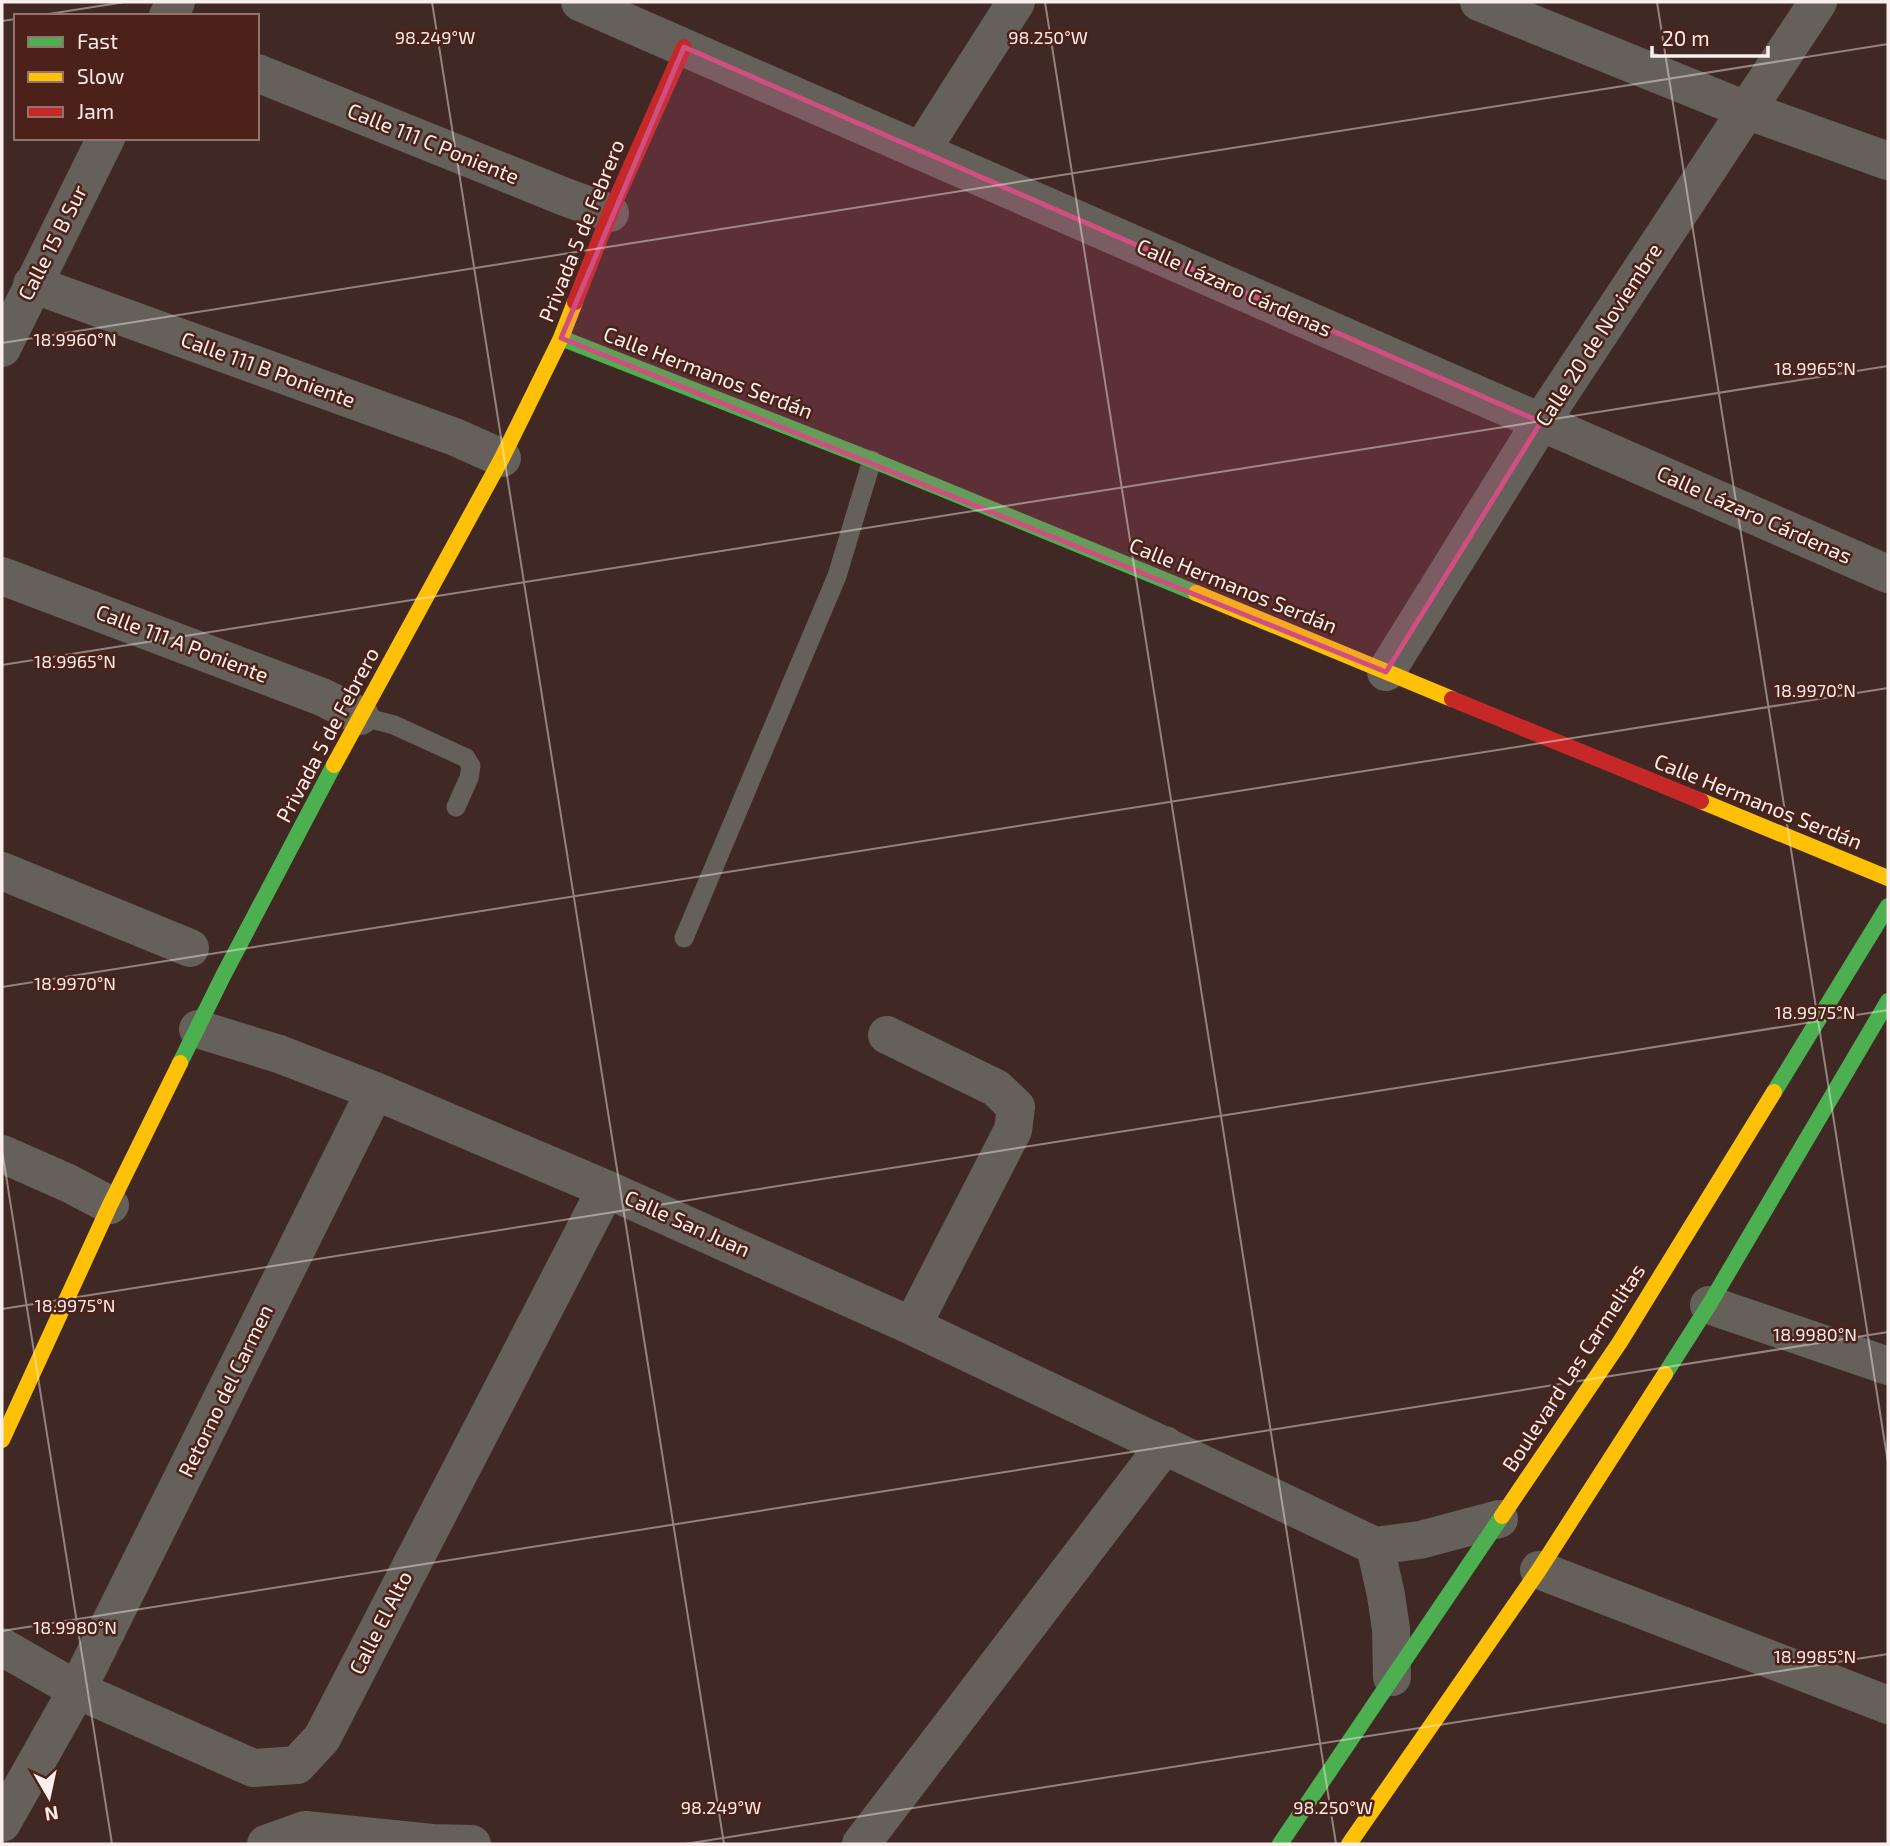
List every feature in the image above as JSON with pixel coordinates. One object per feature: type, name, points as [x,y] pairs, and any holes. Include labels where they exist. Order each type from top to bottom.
[{"type":"street","name":"Calle Lázaro Cárdenas","points":[[580,2],[1888,574]]},
{"type":"street","points":[[921,151],[1016,2]]},
{"type":"street","points":[[1479,2],[1746,110],[1888,161]]},
{"type":"street","name":"Calle 20 de Noviembre","points":[[1386,672],[1541,422],[1818,2]]},
{"type":"street","name":"Privada 5 de Febrero","points":[[2,1437],[110,1205],[223,976],[360,716],[502,458],[561,338],[610,213],[684,47]]},
{"type":"street","name":"Calle 111 C Poniente","points":[[259,73],[610,213]]},
{"type":"street","name":"Calle 15 B Sur","points":[[2,348],[105,140]]},
{"type":"street","name":"Calle 111 B Poniente","points":[[32,284],[455,437],[502,458]]},
{"type":"street","name":"Calle Hermanos Serdán","points":[[561,338],[872,460],[1888,878]]},
{"type":"street","name":"Calle 111 A Poniente","points":[[2,576],[322,697],[360,716]]},
{"type":"street","points":[[2,872],[190,948]]},
{"type":"street","name":"Boulevard Las Carmelitas","points":[[1280,1844],[1620,1342],[1888,906]]},
{"type":"street","points":[[1349,1844],[1539,1570],[1709,1305],[1888,1000]]},
{"type":"street","name":"Calle San Juan","points":[[198,1029],[279,1054],[374,1091],[606,1189],[912,1326],[1375,1546]]},
{"type":"street","points":[[887,1035],[996,1088],[1016,1107],[1013,1130],[912,1326]]},
{"type":"street","name":"Retorno del Carmen","points":[[2,1824],[77,1690],[374,1091]]},
{"type":"street","points":[[2,1154],[110,1205]]},
{"type":"street","name":"Calle El Alto","points":[[2,1647],[77,1690],[253,1768],[298,1765],[322,1738],[606,1189]]},
{"type":"street","points":[[1709,1305],[1888,1366]]},
{"type":"street","points":[[861,1844],[1165,1445]]},
{"type":"street","points":[[1392,1677],[1391,1629],[1375,1546],[1420,1540],[1499,1519]]},
{"type":"street","points":[[1539,1570],[1888,1705]]},
{"type":"street","points":[[266,1844],[305,1830],[432,1844],[472,1844]]},
{"type":"lane","points":[[684,938],[837,576],[872,460]]},
{"type":"lane","points":[[360,716],[394,725],[466,758],[471,766],[469,778],[456,807]]},
{"type":"highlighted area","points":[[684,47],[1541,422],[1386,672],[561,338]]},
{"type":"traffic: fast","points":[[561,338],[872,460],[1196,593]]},
{"type":"traffic: fast","points":[[180,1063],[334,765]]},
{"type":"traffic: fast","points":[[1774,1092],[1888,906]]},
{"type":"traffic: fast","points":[[1665,1374],[1709,1305],[1888,1001]]},
{"type":"traffic: fast","points":[[1280,1844],[1502,1516]]},
{"type":"traffic: slow","points":[[334,765],[502,458],[561,338],[575,302]]},
{"type":"traffic: slow","points":[[1196,593],[1452,699]]},
{"type":"traffic: slow","points":[[1701,801],[1888,878]]},
{"type":"traffic: slow","points":[[2,1440],[110,1205],[180,1063]]},
{"type":"traffic: slow","points":[[1502,1516],[1620,1342],[1774,1092]]},
{"type":"traffic: slow","points":[[1349,1844],[1539,1570],[1665,1374]]},
{"type":"traffic: jam","points":[[575,302],[610,213],[684,47]]},
{"type":"traffic: jam","points":[[1452,699],[1701,801]]}]
